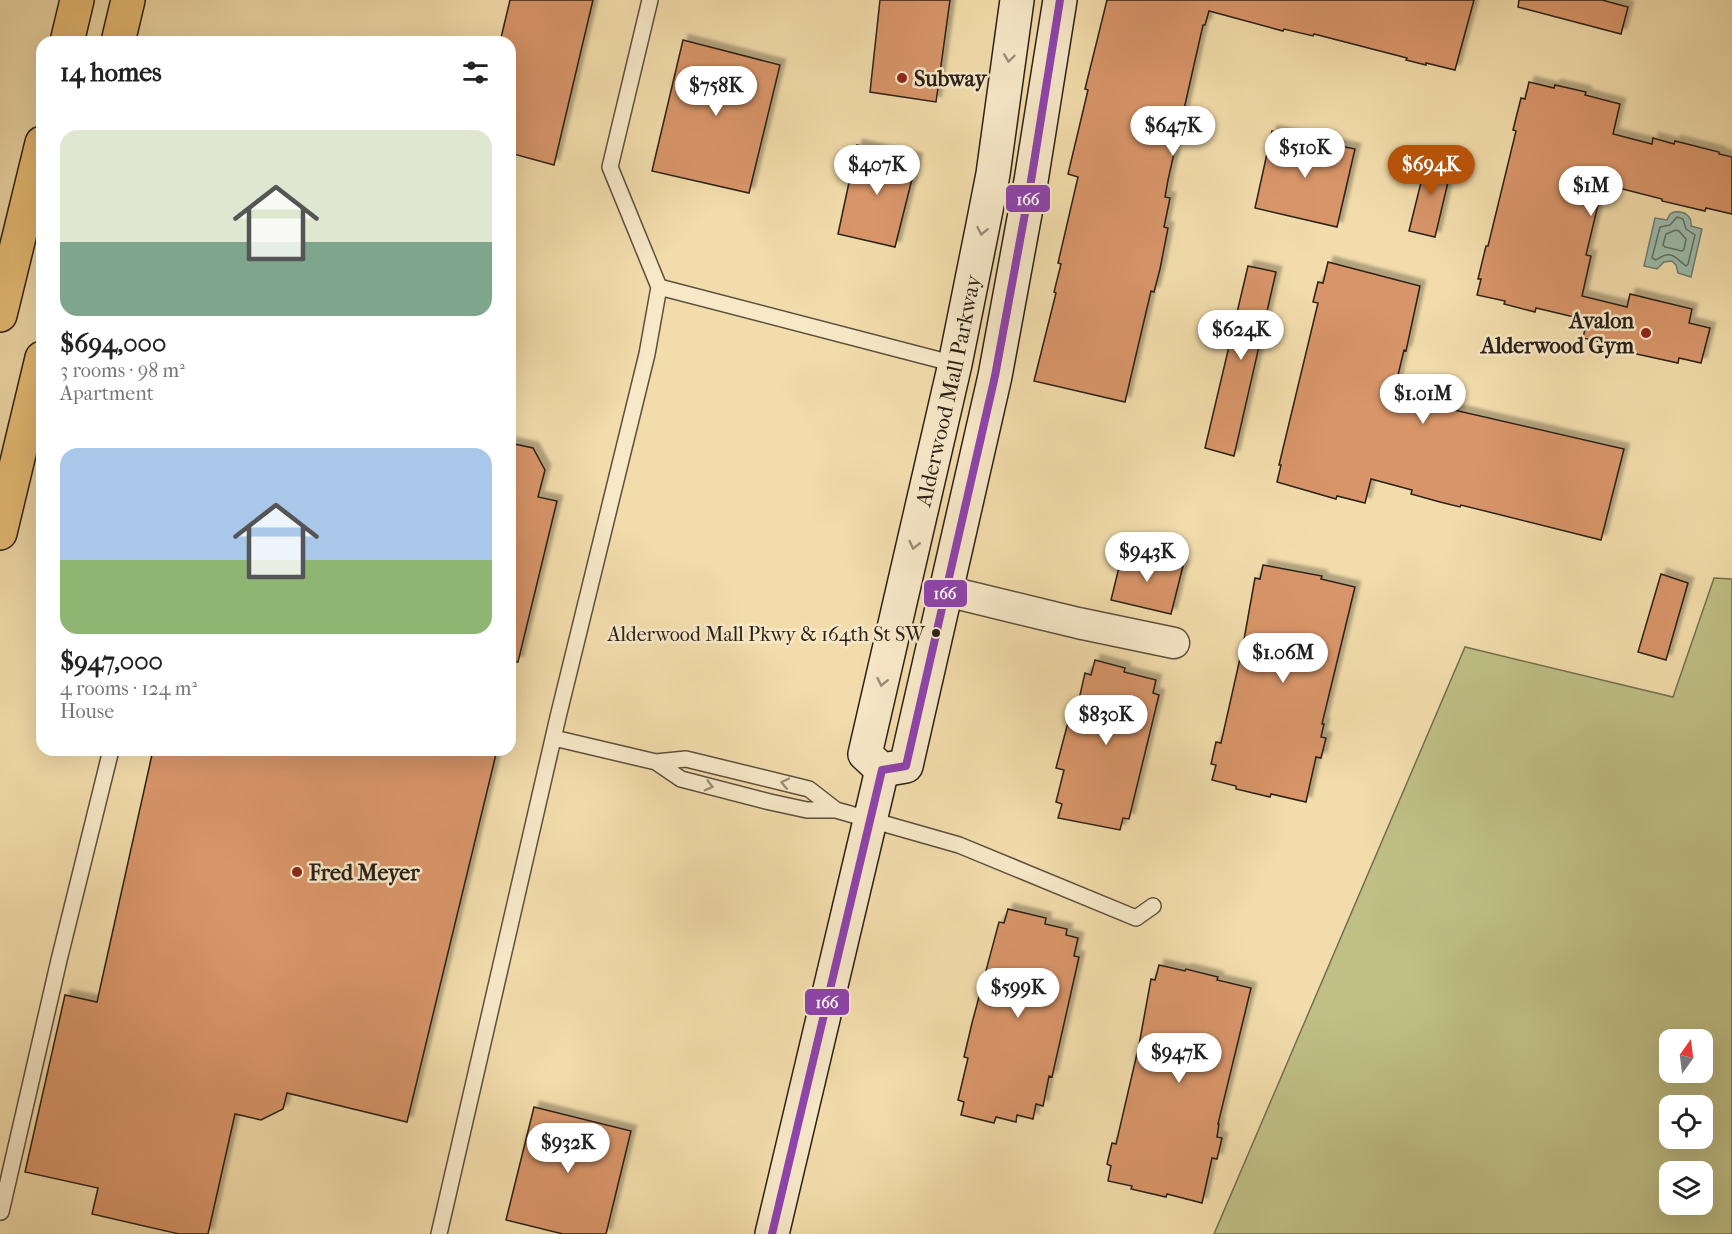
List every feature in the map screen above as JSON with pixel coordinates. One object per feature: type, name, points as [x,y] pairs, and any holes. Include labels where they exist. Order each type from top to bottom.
[{"type":"highway","points":[[68,36],[77,0]]},
{"type":"highway","points":[[119,36],[128,0]]},
{"type":"highway","points":[[0,315],[36,168]]},
{"type":"highway","points":[[0,533],[36,383]]},
{"type":"main road","name":"Alderwood Mall Parkway","points":[[1017,0],[993,174],[955,364],[865,754],[882,770],[906,766],[995,376],[1031,181],[1060,0]]},
{"type":"main road","points":[[778,1233],[882,770]]},
{"type":"street","points":[[946,591],[1078,623],[1174,643]]},
{"type":"lane","points":[[439,1234],[646,354],[659,287],[610,167],[650,0]]},
{"type":"lane","points":[[659,287],[955,364]]},
{"type":"lane","points":[[554,738],[656,762],[686,759],[809,789],[836,810]]},
{"type":"lane","points":[[1,1212],[59,960],[110,756]]},
{"type":"lane","points":[[656,762],[681,779],[807,810],[836,810],[959,845],[1136,918],[1153,906]]},
{"type":"green space","points":[[1714,578],[1732,579],[1732,1234],[1214,1234],[1465,647],[1673,697]]},
{"type":"water","points":[[1674,212],[1687,214],[1691,226],[1702,229],[1691,277],[1678,273],[1672,261],[1664,262],[1657,269],[1644,266],[1655,218],[1667,220]]},
{"type":"building","points":[[510,0],[593,0],[554,165],[516,155],[516,36],[501,36]]},
{"type":"building","points":[[880,0],[950,0],[936,102],[870,92]]},
{"type":"building","points":[[1107,0],[1474,0],[1455,70],[1406,60],[1407,58],[1314,34],[1313,36],[1284,29],[1283,31],[1209,11],[1205,25],[1203,25],[1168,180],[1165,197],[1170,198],[1164,227],[1168,228],[1160,269],[1154,292],[1151,291],[1125,402],[1034,381],[1056,293],[1054,292],[1061,264],[1058,263],[1078,177],[1068,174],[1088,90],[1085,89]]},
{"type":"building","points":[[1519,0],[1602,0],[1628,7],[1621,34],[1518,7]]},
{"type":"building","points":[[683,40],[780,65],[749,193],[652,171]]},
{"type":"building","points":[[1529,82],[1586,92],[1585,95],[1620,104],[1613,134],[1652,144],[1653,138],[1674,144],[1675,141],[1732,157],[1732,214],[1706,208],[1705,211],[1662,201],[1662,199],[1603,184],[1586,255],[1591,256],[1582,296],[1627,307],[1630,294],[1692,309],[1689,323],[1710,328],[1701,363],[1679,358],[1678,363],[1618,350],[1619,346],[1583,338],[1587,320],[1536,308],[1535,312],[1504,304],[1505,301],[1477,295],[1481,279],[1478,279],[1516,131],[1513,130],[1521,98],[1525,99]]},
{"type":"building","points":[[1272,131],[1355,149],[1337,227],[1255,208]]},
{"type":"building","points":[[857,145],[917,159],[895,247],[838,234]]},
{"type":"building","points":[[1428,154],[1453,161],[1435,237],[1409,231]]},
{"type":"building","points":[[1328,262],[1420,286],[1406,351],[1404,350],[1393,396],[1624,449],[1601,540],[1461,505],[1460,507],[1440,502],[1411,494],[1412,490],[1371,479],[1365,503],[1337,496],[1336,499],[1277,482],[1281,465],[1279,465],[1318,303],[1313,302],[1318,282],[1323,283]]},
{"type":"building","points":[[1248,266],[1276,272],[1234,456],[1205,448]]},
{"type":"building","points":[[516,444],[533,448],[545,470],[538,497],[557,501],[518,662],[516,662]]},
{"type":"building","points":[[1123,551],[1183,566],[1171,614],[1111,600]]},
{"type":"building","points":[[1263,565],[1322,576],[1321,579],[1355,587],[1322,724],[1324,724],[1321,737],[1326,738],[1321,758],[1316,757],[1306,802],[1271,794],[1270,797],[1236,789],[1236,786],[1212,780],[1216,765],[1211,764],[1216,742],[1221,743],[1255,578],[1260,579]]},
{"type":"building","points":[[1661,574],[1688,583],[1666,660],[1638,652]]},
{"type":"building","points":[[1095,660],[1125,668],[1124,672],[1156,680],[1153,693],[1159,695],[1129,819],[1123,818],[1120,830],[1058,818],[1062,804],[1056,802],[1064,770],[1056,768],[1072,707],[1077,708],[1085,673],[1091,675]]},
{"type":"building","name":"Fred Meyer","points":[[152,756],[496,756],[407,1122],[287,1093],[283,1109],[261,1120],[235,1114],[208,1234],[179,1234],[92,1214],[98,1188],[25,1172],[65,995],[97,1002]]},
{"type":"building","points":[[1008,909],[1046,918],[1045,924],[1067,929],[1066,935],[1078,938],[1074,956],[1079,957],[1052,1077],[1049,1076],[1043,1106],[1036,1104],[1033,1119],[1017,1115],[1016,1122],[996,1117],[994,1123],[961,1115],[964,1102],[958,1100],[968,1058],[964,1057],[972,1023],[999,922],[1004,923]]},
{"type":"building","points":[[1159,965],[1218,977],[1217,980],[1251,988],[1218,1124],[1217,1137],[1222,1138],[1217,1159],[1212,1158],[1202,1203],[1167,1194],[1166,1197],[1131,1189],[1132,1186],[1108,1181],[1111,1166],[1107,1164],[1112,1143],[1116,1144],[1139,1045],[1151,979],[1155,980]]},
{"type":"building","points":[[534,1107],[631,1131],[606,1234],[563,1234],[506,1220]]},
{"type":"transit line","name":"166","points":[[882,770],[906,766],[995,376],[1031,181],[1060,0]]},
{"type":"transit line","name":"166","points":[[772,1234],[882,770]]},
{"type":"place","name":"Subway","points":[[902,78]]},
{"type":"place","name":"Avalon Alderwood Gym","points":[[1646,333]]},
{"type":"place","name":"Alderwood Mall Pkwy & 164th St SW","points":[[936,633]]},
{"type":"place","name":"Fred Meyer","points":[[297,872]]}]
